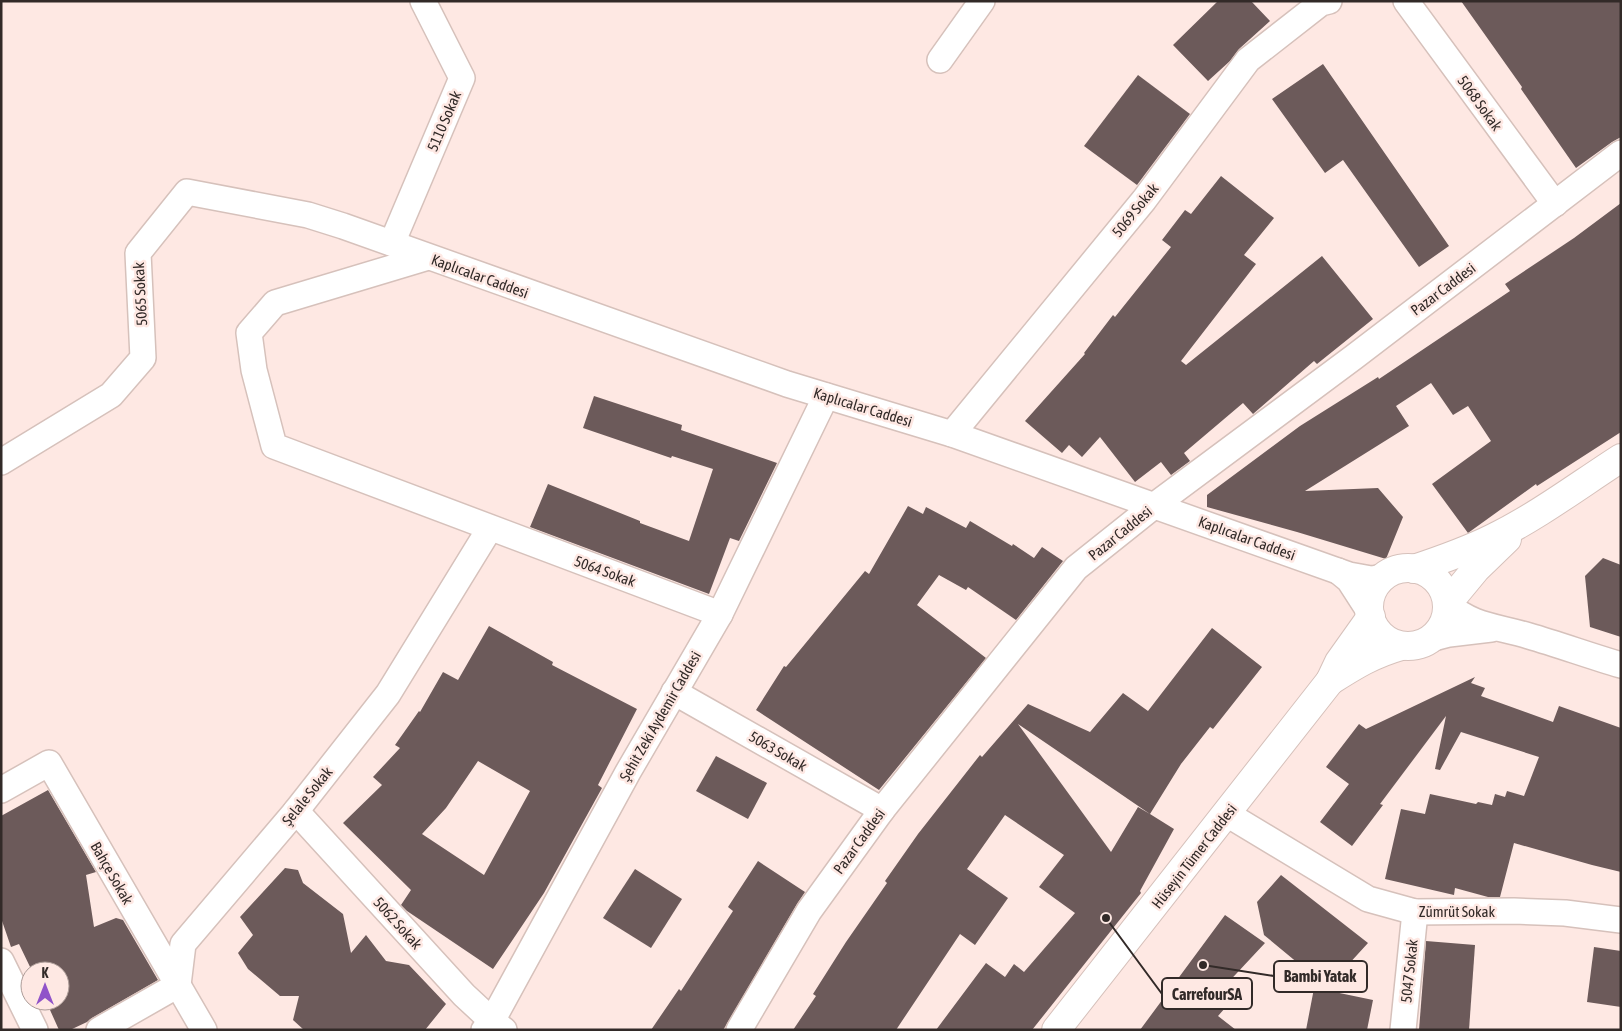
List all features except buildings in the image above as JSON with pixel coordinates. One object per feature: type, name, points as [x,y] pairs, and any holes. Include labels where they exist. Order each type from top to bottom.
[{"type":"main road","points":[[1414,569],[1461,553],[1494,538],[1527,519],[1621,458]]},
{"type":"main road","points":[[1447,604],[1476,569],[1527,519]]},
{"type":"main road","points":[[1384,577],[1395,570],[1408,568],[1421,570],[1432,576],[1441,586],[1446,598],[1448,611],[1444,624],[1430,640]]},
{"type":"main road","name":"Hüseyin Tümer Caddesi","points":[[1056,1030],[1330,681],[1339,662],[1370,614],[1370,598],[1375,586],[1384,577]]},
{"type":"main road","points":[[1370,614],[1372,623],[1379,634],[1389,642],[1401,646]]},
{"type":"main road","name":"Hüseyin Tümer Caddesi","points":[[1330,681],[1379,653],[1401,646],[1414,646],[1430,640]]},
{"type":"street","name":"5110 Sokak","points":[[392,243],[462,78],[423,1]]},
{"type":"street","points":[[940,60],[982,1]]},
{"type":"street","name":"5069 Sokak","points":[[952,434],[1144,200],[1248,60],[1322,4],[1329,1]]},
{"type":"street","name":"5068 Sokak","points":[[1406,1],[1555,204]]},
{"type":"street","name":"Pazar Caddesi","points":[[739,1030],[809,911],[882,810],[1076,568],[1155,505],[1354,357],[1621,153]]},
{"type":"street","name":"5065 Sokak","points":[[1,462],[111,395],[144,358],[138,253],[187,192],[308,215],[392,243]]},
{"type":"street","name":"Kaplıcalar Caddesi","points":[[392,243],[584,313],[826,396],[952,434],[1034,465],[1155,505],[1349,575],[1371,579],[1384,577]]},
{"type":"street","name":"5064 Sokak","points":[[428,256],[275,304],[249,333],[254,370],[274,446],[720,614]]},
{"type":"street","name":"Şehit Zeki Aydemir Caddesi","points":[[493,1027],[628,772],[720,614],[826,396]]},
{"type":"street","name":"Şelale Sokak","points":[[178,985],[184,944],[296,811],[388,694],[490,528]]},
{"type":"street","points":[[1336,570],[1348,580],[1370,614]]},
{"type":"street","points":[[1447,604],[1460,615],[1475,622],[1621,665]]},
{"type":"street","points":[[1430,640],[1449,634],[1500,628]]},
{"type":"street","name":"5063 Sokak","points":[[674,692],[882,810]]},
{"type":"street","name":"Bahçe Sokak","points":[[1,790],[49,763],[204,1030]]},
{"type":"street","name":"5062 Sokak","points":[[296,811],[493,1027]]},
{"type":"street","name":"Zümrüt Sokak","points":[[1227,814],[1368,898],[1415,912],[1557,913],[1621,920]]},
{"type":"street","name":"5047 Sokak","points":[[1403,1030],[1415,912]]},
{"type":"street","points":[[1,961],[35,1030]]},
{"type":"street","points":[[99,1030],[178,985]]},
{"type":"place","name":"CarrefourSA","points":[[1106,918]]},
{"type":"place","name":"Bambi Yatak","points":[[1203,965]]}]
